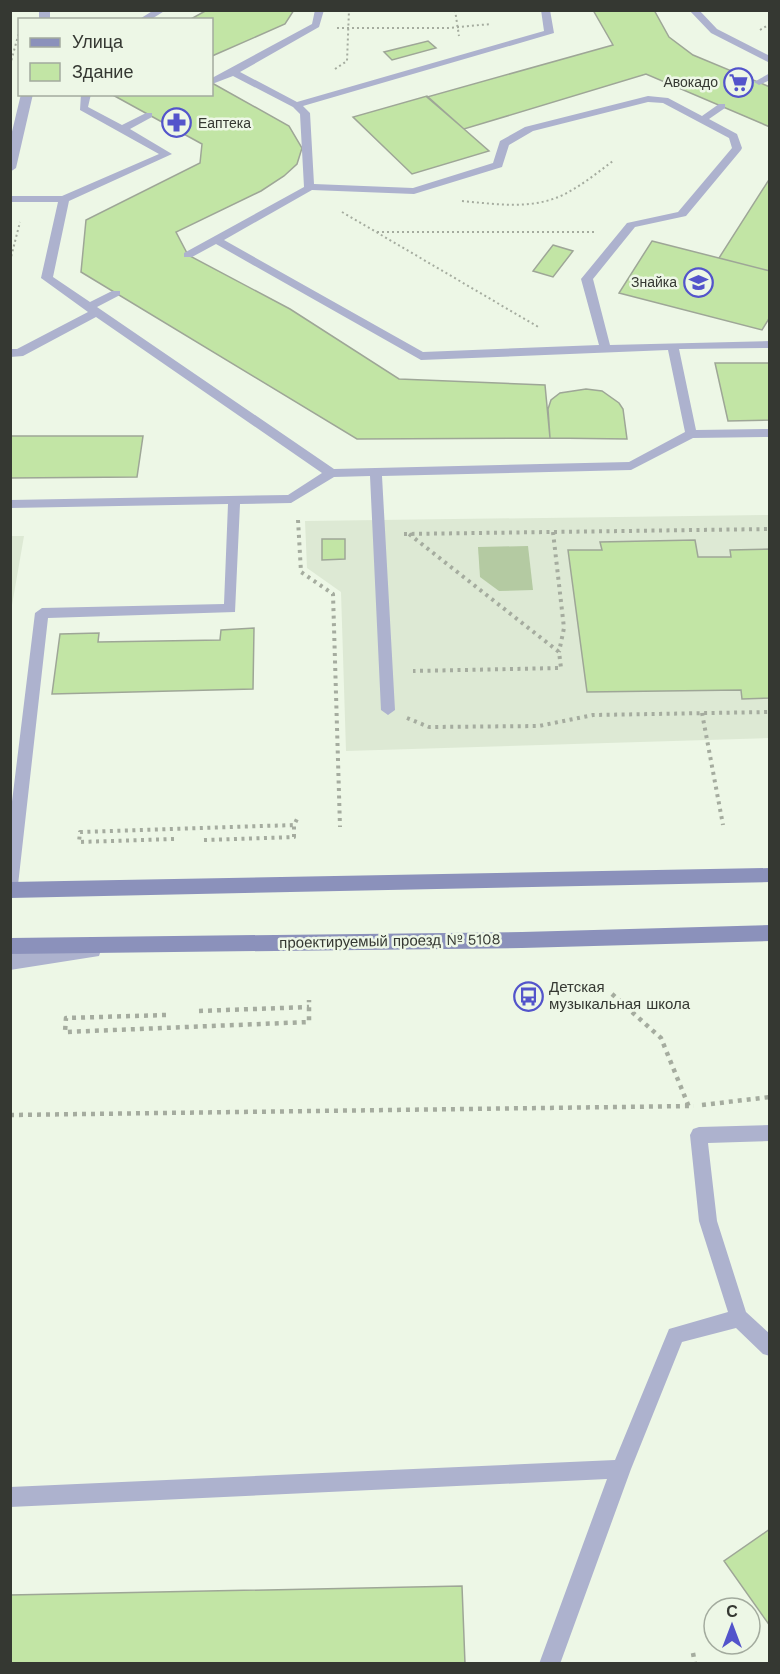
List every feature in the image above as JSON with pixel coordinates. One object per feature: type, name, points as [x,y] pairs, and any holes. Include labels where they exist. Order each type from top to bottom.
[{"type":"main road","points":[[10,888],[770,876]]},
{"type":"main road","name":"проектируемый проезд № 5108","points":[[10,946],[510,940],[770,933]]},
{"type":"street","points":[[10,168],[27,96]]},
{"type":"street","points":[[10,962],[122,945]]},
{"type":"lane","points":[[146,18],[162,10]]},
{"type":"lane","points":[[213,81],[233,72],[316,25],[320,10]]},
{"type":"lane","points":[[296,105],[549,33],[545,10]]},
{"type":"lane","points":[[693,10],[714,32],[770,60]]},
{"type":"lane","points":[[233,72],[296,105],[305,113],[308,189]]},
{"type":"lane","points":[[759,82],[770,76]]},
{"type":"lane","points":[[10,199],[64,199],[167,154],[83,108],[86,96]]},
{"type":"lane","points":[[188,255],[308,189],[414,191],[498,165],[504,143],[529,129],[648,99],[665,100],[733,136],[737,147],[682,214],[631,225],[586,279],[605,348]]},
{"type":"lane","points":[[702,120],[722,106]]},
{"type":"lane","points":[[123,129],[149,115]]},
{"type":"lane","points":[[64,199],[47,278],[94,308],[331,473]]},
{"type":"lane","points":[[216,240],[421,356],[770,344]]},
{"type":"lane","points":[[10,353],[19,353],[116,293]]},
{"type":"lane","points":[[673,346],[691,434]]},
{"type":"lane","points":[[10,504],[291,499],[331,473],[631,466],[691,434],[770,433]]},
{"type":"lane","points":[[376,472],[388,710]]},
{"type":"lane","points":[[10,888],[17,785],[42,613],[230,609],[234,500]]},
{"type":"lane","points":[[770,1133],[699,1135],[708,1221],[739,1318],[770,1347]]},
{"type":"lane","points":[[549,1664],[621,1469],[676,1335],[739,1318]]},
{"type":"lane","points":[[10,1497],[621,1469]]},
{"type":"path","points":[[328,74],[348,61],[349,10]]},
{"type":"path","points":[[316,25],[348,29],[448,28],[500,23]]},
{"type":"path","points":[[10,65],[18,36]]},
{"type":"path","points":[[461,201],[527,204],[549,201],[562,196],[613,161]]},
{"type":"path","points":[[308,189],[376,232],[577,350]]},
{"type":"path","points":[[376,232],[625,232]]},
{"type":"path","points":[[298,516],[301,572],[333,594],[340,827]]},
{"type":"path","points":[[379,534],[770,529]]},
{"type":"path","points":[[386,671],[561,668],[559,652],[564,628],[553,531]]},
{"type":"path","points":[[409,534],[559,652]]},
{"type":"path","points":[[388,710],[429,727],[539,726],[593,715],[770,712]]},
{"type":"path","points":[[702,713],[723,825]]},
{"type":"path","points":[[204,840],[294,837],[294,825],[297,819]]},
{"type":"path","points":[[174,839],[79,842],[80,832],[294,825]]},
{"type":"path","points":[[612,994],[661,1038],[699,1135]]},
{"type":"path","points":[[166,1015],[66,1018],[65,1032],[309,1022],[309,1000]]},
{"type":"path","points":[[199,1011],[309,1007]]},
{"type":"path","points":[[10,1115],[689,1107],[770,1097]]},
{"type":"path","points":[[693,1653],[695,1664]]},
{"type":"shaded area","points":[[769,515],[769,738],[346,751],[341,592],[307,568],[305,521]]},
{"type":"shaded area","points":[[10,536],[24,536],[11,611]]},
{"type":"green space","points":[[528,546],[533,590],[499,591],[480,577],[478,547]]},
{"type":"building","points":[[207,10],[294,10],[285,24],[213,56],[213,18],[193,18]]},
{"type":"building","points":[[593,10],[654,10],[669,37],[693,55],[770,87],[770,127],[646,74],[464,129],[427,97],[613,45]]},
{"type":"building","points":[[428,41],[436,48],[392,60],[384,52]]},
{"type":"building","points":[[213,84],[289,126],[302,148],[297,164],[284,176],[261,191],[176,232],[188,255],[290,309],[399,379],[545,385],[550,438],[357,439],[81,272],[86,220],[200,163],[202,144],[115,96],[213,96]]},
{"type":"building","points":[[427,96],[489,151],[412,174],[353,117]]},
{"type":"building","points":[[770,178],[770,271],[719,258]]},
{"type":"building","name":"Знайка","points":[[652,241],[770,271],[770,317],[762,330],[619,293]]},
{"type":"building","points":[[553,245],[573,251],[553,277],[533,271]]},
{"type":"building","points":[[715,363],[770,363],[770,420],[728,421]]},
{"type":"building","points":[[586,389],[602,391],[619,403],[623,409],[627,439],[550,438],[548,409],[551,400],[560,393]]},
{"type":"building","points":[[10,436],[143,436],[137,477],[10,478]]},
{"type":"building","points":[[322,539],[345,539],[345,559],[322,560]]},
{"type":"building","points":[[695,540],[698,557],[731,557],[730,550],[770,549],[770,698],[742,699],[741,690],[587,692],[568,550],[602,550],[600,542]]},
{"type":"building","points":[[254,628],[253,689],[52,694],[60,634],[99,633],[98,642],[220,640],[221,630]]},
{"type":"building","points":[[770,1529],[770,1626],[762,1615],[762,1596],[749,1596],[724,1561]]},
{"type":"building","points":[[462,1586],[465,1664],[10,1664],[10,1595]]},
{"type":"place","name":"Авокадо","points":[[739,82]]},
{"type":"place","name":"Еаптека","points":[[177,123]]},
{"type":"place","name":"Знайка","points":[[698,282]]},
{"type":"place","name":"Детская музыкальная школа","points":[[528,996]]}]
